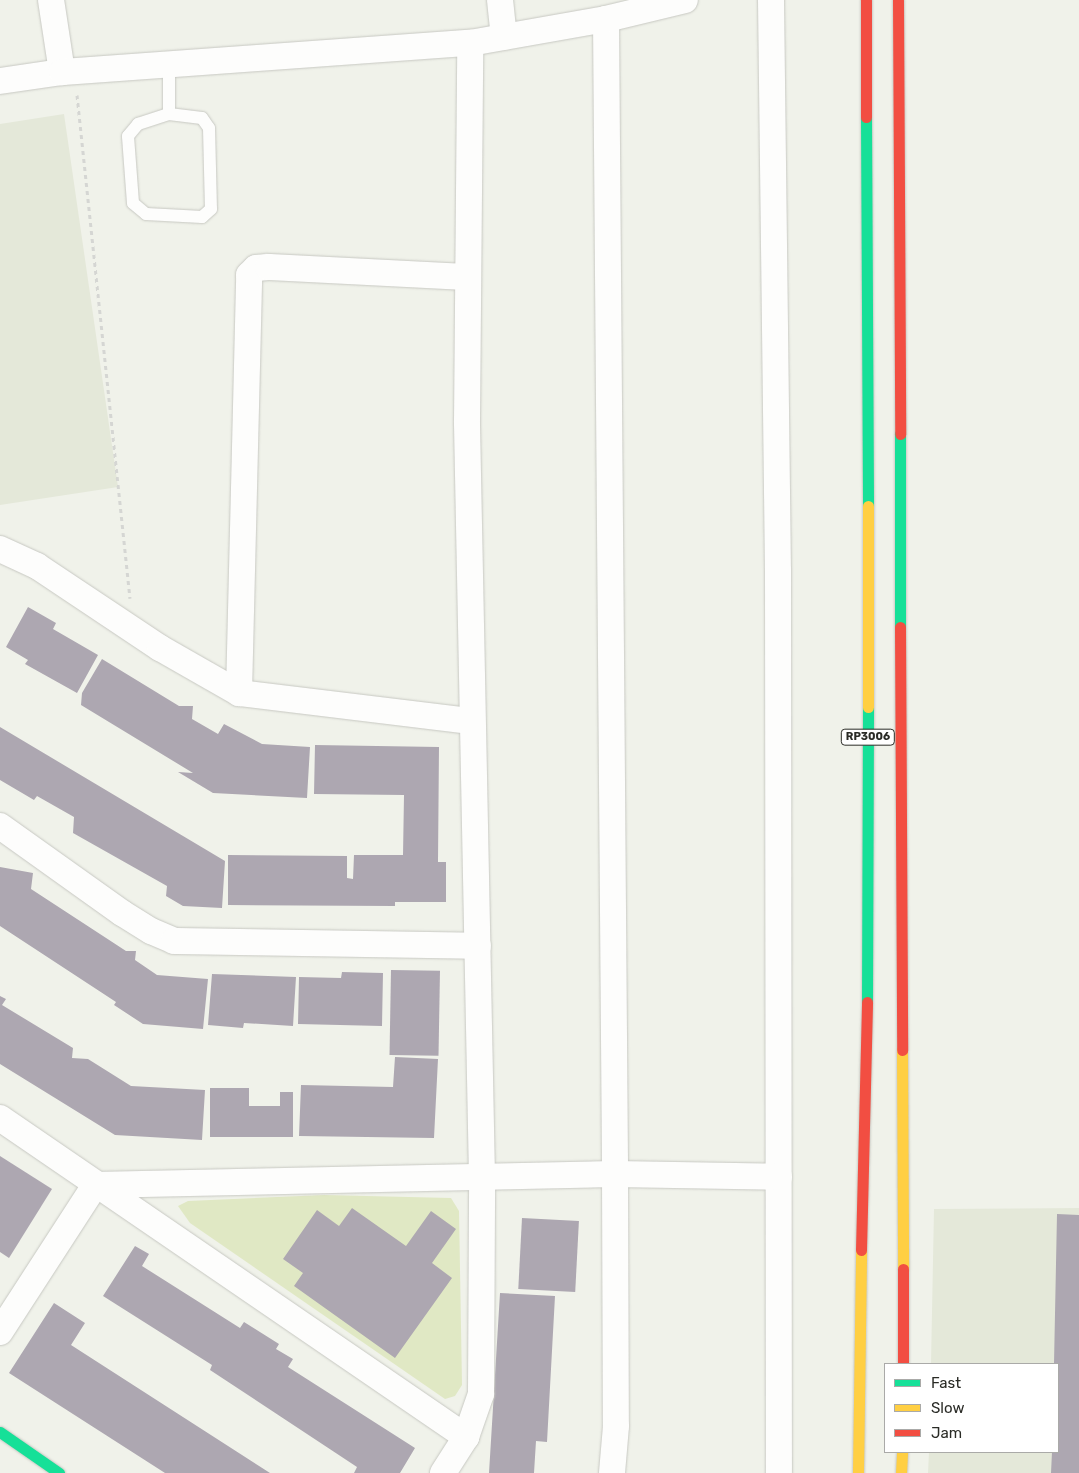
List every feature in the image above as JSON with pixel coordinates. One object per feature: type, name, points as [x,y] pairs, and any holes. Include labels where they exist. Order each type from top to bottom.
[{"type":"main road","name":"RP3006","points":[[858,1473],[861,1226],[869,936],[866,0]]},
{"type":"main road","name":"RP3006","points":[[898,0],[902,1363]]},
{"type":"main road","points":[[0,1432],[59,1473]]},
{"type":"main road","points":[[901,1473],[902,1453]]},
{"type":"street","points":[[50,0],[68,72]]},
{"type":"street","points":[[500,0],[504,37]]},
{"type":"street","points":[[0,81],[68,72],[470,43],[606,19],[685,0]]},
{"type":"street","points":[[772,0],[778,571],[779,1473]]},
{"type":"street","points":[[606,19],[615,1174],[616,1426],[612,1473]]},
{"type":"street","points":[[443,1473],[466,1438],[476,1416],[481,1394],[482,1178],[478,946],[470,720],[468,277],[470,43]]},
{"type":"street","points":[[239,693],[249,275],[256,268],[268,267],[468,277]]},
{"type":"street","points":[[0,549],[37,566],[198,672],[239,693],[470,720]]},
{"type":"street","points":[[0,826],[122,913],[174,941],[478,946]]},
{"type":"street","points":[[0,1118],[466,1438]]},
{"type":"street","points":[[95,1185],[615,1174],[779,1177]]},
{"type":"street","points":[[0,1332],[95,1185]]},
{"type":"lane","points":[[168,65],[169,114]]},
{"type":"lane","points":[[169,114],[202,118],[209,128],[211,209],[202,217],[146,214],[133,202],[128,136],[138,124],[169,114]]},
{"type":"path","points":[[68,72],[134,630]]},
{"type":"shaded area","points":[[64,114],[118,487],[0,505],[0,124]]},
{"type":"shaded area","points":[[1079,1208],[1079,1473],[928,1473],[929,1453],[1059,1453],[1059,1363],[931,1363],[934,1209]]},
{"type":"green space","points":[[324,1195],[451,1198],[459,1211],[462,1385],[455,1396],[445,1399],[190,1223],[178,1206],[188,1201]]},
{"type":"building","points":[[28,607],[56,623],[53,629],[98,655],[77,693],[25,664],[28,660],[6,647]]},
{"type":"building","points":[[102,659],[179,706],[193,706],[192,719],[218,734],[224,724],[262,744],[310,747],[307,798],[213,793],[178,772],[193,773],[81,705],[82,693]]},
{"type":"building","points":[[0,727],[225,861],[222,908],[183,906],[166,896],[167,886],[73,833],[74,817],[37,796],[34,800],[0,780]]},
{"type":"building","points":[[315,745],[439,747],[438,862],[446,862],[446,902],[395,902],[395,906],[228,905],[228,855],[347,856],[347,878],[353,879],[354,855],[403,855],[404,795],[314,794]]},
{"type":"building","points":[[0,867],[33,873],[31,889],[126,951],[136,951],[135,960],[157,975],[208,979],[203,1029],[143,1024],[114,1005],[116,1002],[0,926]]},
{"type":"building","points":[[391,970],[440,971],[439,1056],[390,1055]]},
{"type":"building","points":[[342,972],[383,973],[382,1026],[298,1024],[299,977],[341,978]]},
{"type":"building","points":[[212,974],[296,977],[293,1026],[244,1023],[243,1028],[208,1025]]},
{"type":"building","points":[[0,996],[6,999],[2,1005],[73,1048],[72,1058],[88,1059],[131,1086],[205,1090],[202,1140],[115,1135],[0,1064]]},
{"type":"building","points":[[395,1057],[438,1059],[434,1138],[299,1136],[301,1085],[393,1087]]},
{"type":"building","points":[[210,1088],[249,1088],[249,1106],[280,1106],[280,1092],[293,1092],[293,1137],[210,1137]]},
{"type":"building","points":[[0,1156],[52,1189],[9,1258],[0,1252]]},
{"type":"building","points":[[352,1208],[406,1246],[431,1211],[456,1229],[432,1263],[452,1278],[395,1358],[294,1286],[303,1273],[283,1259],[317,1210],[339,1226]]},
{"type":"building","points":[[1057,1214],[1079,1215],[1079,1473],[1051,1473],[1052,1453],[1059,1453],[1059,1363],[1054,1363]]},
{"type":"building","points":[[522,1218],[579,1221],[575,1292],[518,1289]]},
{"type":"building","points":[[135,1246],[149,1254],[142,1266],[240,1328],[244,1322],[279,1344],[276,1349],[293,1359],[288,1367],[415,1448],[400,1473],[354,1473],[357,1467],[210,1370],[212,1365],[103,1296]]},
{"type":"building","points":[[500,1293],[555,1296],[547,1442],[536,1441],[534,1473],[489,1473]]},
{"type":"building","points":[[54,1303],[85,1323],[71,1345],[270,1473],[165,1473],[9,1373]]},
{"type":"traffic: fast","points":[[866,117],[868,506]]},
{"type":"traffic: fast","points":[[900,434],[900,627]]},
{"type":"traffic: fast","points":[[867,1002],[868,707]]},
{"type":"traffic: fast","points":[[0,1432],[59,1473]]},
{"type":"traffic: slow","points":[[868,506],[868,707]]},
{"type":"traffic: slow","points":[[902,1050],[903,1269]]},
{"type":"traffic: slow","points":[[858,1473],[861,1250]]},
{"type":"traffic: slow","points":[[901,1473],[902,1453]]},
{"type":"traffic: jam","points":[[866,0],[866,117]]},
{"type":"traffic: jam","points":[[898,0],[900,434]]},
{"type":"traffic: jam","points":[[900,627],[902,1050]]},
{"type":"traffic: jam","points":[[861,1250],[867,1002]]},
{"type":"traffic: jam","points":[[903,1269],[903,1363]]}]
